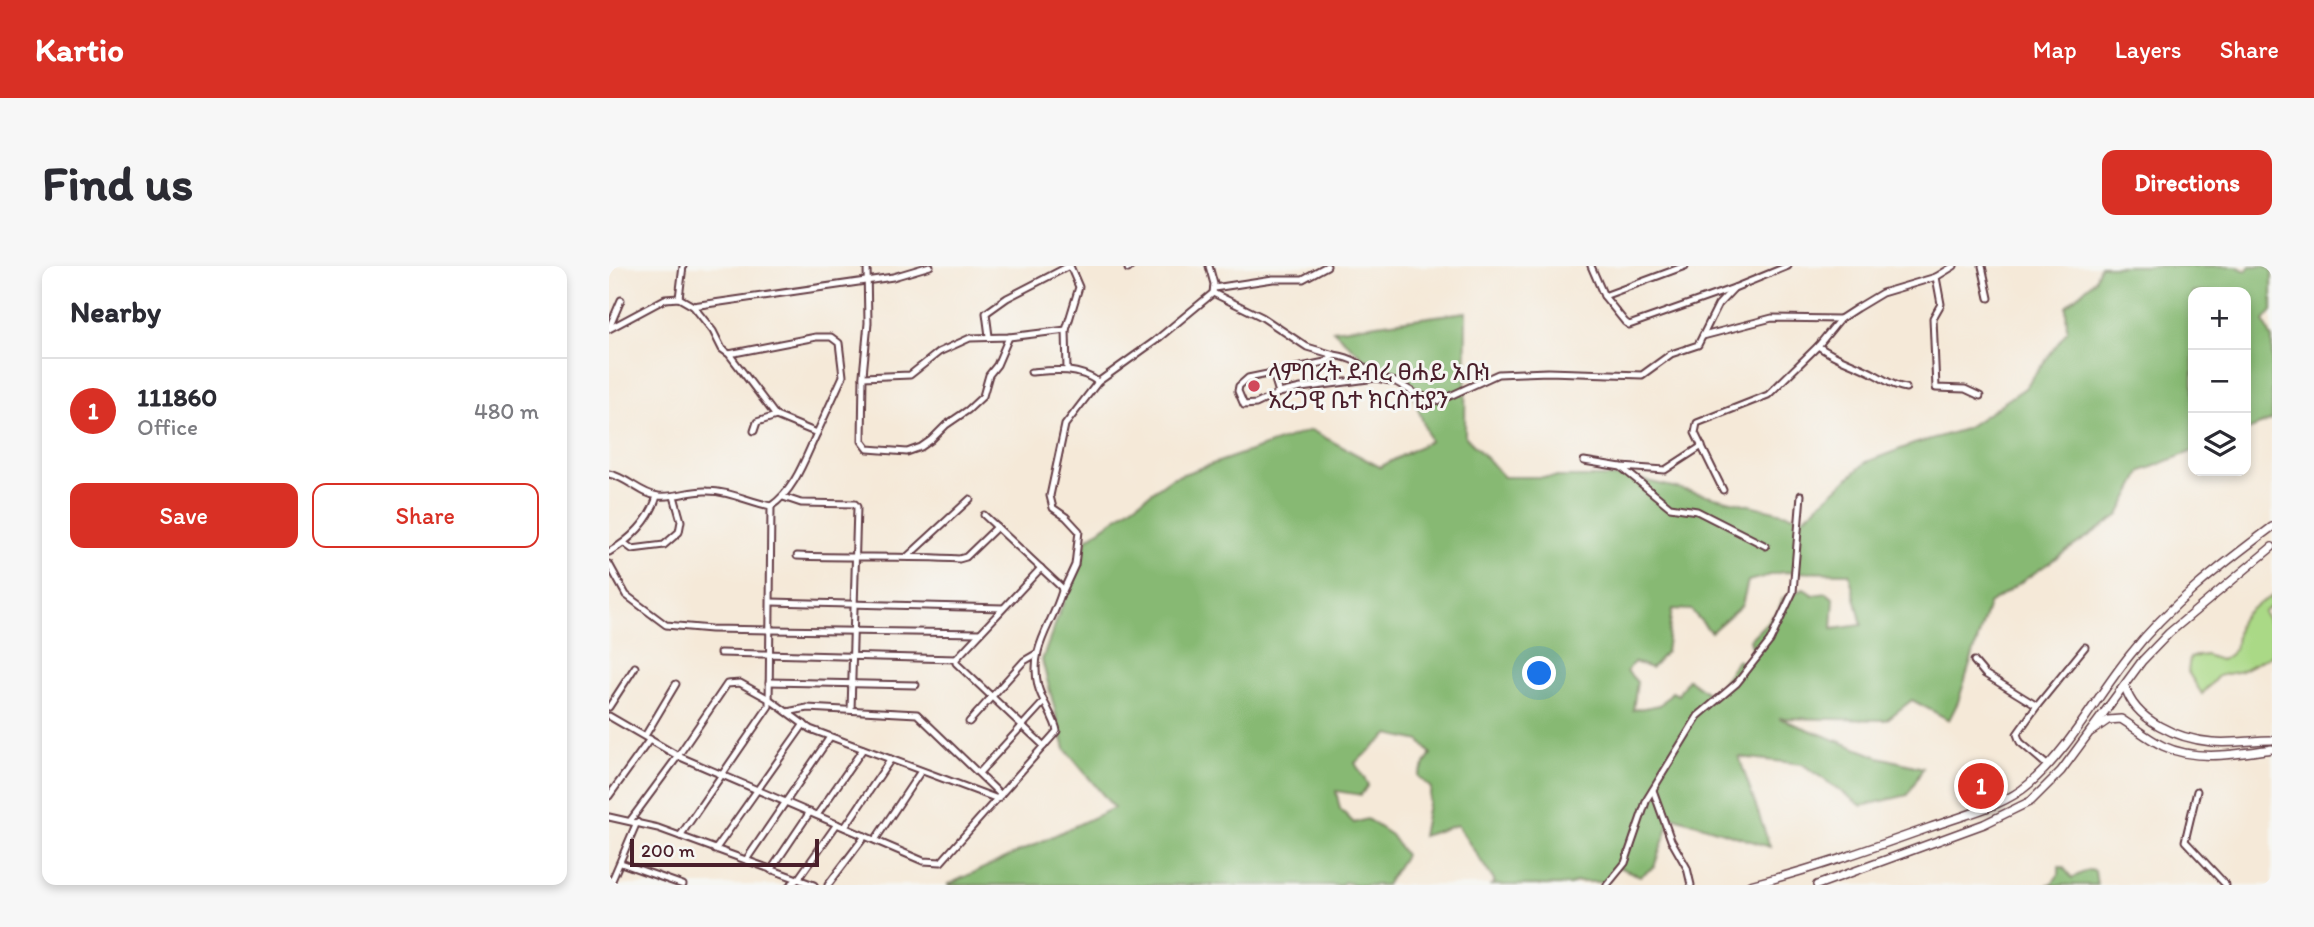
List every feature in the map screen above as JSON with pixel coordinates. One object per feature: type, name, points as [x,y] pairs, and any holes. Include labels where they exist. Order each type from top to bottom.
[{"type":"main road","points":[[1750,885],[1812,869],[1996,804],[2027,786],[2048,766],[2131,653],[2172,608],[2272,527]]},
{"type":"main road","points":[[1817,885],[2010,813],[2031,801],[2045,789],[2086,737],[2141,661],[2169,633],[2272,547]]},
{"type":"main road","points":[[2131,653],[2141,649],[2141,661]]},
{"type":"main road","points":[[2125,686],[2129,697],[2145,717],[2171,732],[2215,743],[2272,740]]},
{"type":"main road","points":[[2086,737],[2108,720],[2121,719],[2161,745],[2181,753],[2207,756],[2272,749]]},
{"type":"main road","points":[[2074,733],[2086,737]]},
{"type":"street","points":[[679,298],[683,266]]},
{"type":"street","points":[[867,266],[868,323],[863,377],[862,441],[868,449],[907,452],[931,440],[979,401],[1009,337]]},
{"type":"street","points":[[693,306],[893,277],[930,266]]},
{"type":"street","points":[[989,336],[986,313],[1007,298],[1069,266],[1079,288],[1066,330],[1067,370]]},
{"type":"street","points":[[1209,266],[1213,291]]},
{"type":"street","points":[[1591,266],[1604,296],[1629,325],[1788,266]]},
{"type":"street","points":[[1604,296],[1685,266]]},
{"type":"street","points":[[1723,490],[1695,433],[1697,423],[1768,395],[1818,346],[1840,319],[1882,293],[1936,276],[1954,266]]},
{"type":"street","points":[[1982,266],[1989,298]]},
{"type":"street","points":[[609,716],[678,756],[923,861],[941,862],[1057,731],[1057,726],[1043,703],[1037,682],[1036,654],[1075,565],[1079,531],[1053,508],[1050,496],[1065,425],[1098,382],[1156,341],[1213,291],[1272,279],[1303,279],[1325,267]]},
{"type":"street","points":[[1936,276],[1941,304],[1933,318],[1936,388],[1965,388],[1980,396]]},
{"type":"street","points":[[1333,355],[1325,362],[1248,378],[1239,386],[1240,399],[1247,406],[1279,393],[1301,388],[1376,378],[1396,382],[1418,395],[1439,401],[1498,374],[1548,372],[1642,375],[1671,354],[1697,345],[1718,305],[1734,288]]},
{"type":"street","points":[[1213,291],[1262,317],[1307,347],[1352,358],[1364,365],[1376,378]]},
{"type":"street","points":[[609,328],[665,299],[679,298],[693,306],[713,331],[722,349],[729,354],[776,416],[817,433]]},
{"type":"street","points":[[609,328],[621,300]]},
{"type":"street","points":[[1703,336],[1772,318],[1840,319]]},
{"type":"street","points":[[863,377],[910,375],[939,352],[970,338],[1009,337],[1066,330]]},
{"type":"street","points":[[729,354],[816,337],[831,337],[839,343],[843,376],[799,473],[783,497],[771,506]]},
{"type":"street","points":[[1818,346],[1831,356],[1876,375],[1893,386],[1906,388]]},
{"type":"street","points":[[1031,372],[1067,370],[1089,376],[1098,382]]},
{"type":"street","points":[[1273,373],[1279,393]]},
{"type":"street","points":[[754,431],[757,422],[776,416]]},
{"type":"street","points":[[1584,461],[1665,470],[1702,446]]},
{"type":"street","points":[[1621,467],[1669,507],[1697,511],[1766,546]]},
{"type":"street","points":[[609,474],[617,475],[642,491],[657,496],[716,492],[771,506]]},
{"type":"street","points":[[1607,885],[1625,863],[1647,799],[1697,716],[1737,683],[1770,641],[1793,592],[1801,495]]},
{"type":"street","points":[[609,552],[624,543],[649,517],[657,496]]},
{"type":"street","points":[[624,543],[632,549],[640,549],[664,545],[673,538],[679,532],[681,521],[674,496]]},
{"type":"street","points":[[783,497],[801,503],[855,504],[857,507],[851,710]]},
{"type":"street","points":[[908,556],[970,499]]},
{"type":"street","points":[[680,836],[769,706],[771,506]]},
{"type":"street","points":[[984,515],[1061,587],[1062,592]]},
{"type":"street","points":[[797,556],[959,559],[966,557],[997,527]]},
{"type":"street","points":[[609,564],[626,595],[666,625],[711,629],[980,633]]},
{"type":"street","points":[[720,653],[956,659],[1041,568]]},
{"type":"street","points":[[771,602],[1003,608]]},
{"type":"street","points":[[2048,766],[2020,742],[2017,734],[2085,647]]},
{"type":"street","points":[[969,722],[1024,661],[1036,654]]},
{"type":"street","points":[[956,659],[956,663],[1044,746]]},
{"type":"street","points":[[1974,661],[1985,674],[2037,706]]},
{"type":"street","points":[[609,707],[635,667]]},
{"type":"street","points":[[769,682],[916,685]]},
{"type":"street","points":[[610,885],[621,863],[633,821],[727,684],[740,683],[829,737],[1000,797]]},
{"type":"street","points":[[609,796],[648,738],[676,684]]},
{"type":"street","points":[[979,773],[1043,703]]},
{"type":"street","points":[[787,712],[807,708],[917,714],[979,773],[1000,797]]},
{"type":"street","points":[[715,850],[804,724]]},
{"type":"street","points":[[746,860],[829,737]]},
{"type":"street","points":[[817,815],[863,749]]},
{"type":"street","points":[[845,827],[891,759]]},
{"type":"street","points":[[875,840],[921,771]]},
{"type":"street","points":[[1653,790],[1671,840],[1687,869],[1691,885]]},
{"type":"street","points":[[2197,791],[2185,841],[2226,885]]},
{"type":"street","points":[[771,870],[810,811]]},
{"type":"street","points":[[609,817],[633,821],[680,836],[814,885]]},
{"type":"street","points":[[789,885],[798,879],[837,824]]},
{"type":"street","points":[[828,885],[865,836]]},
{"type":"street","points":[[621,863],[683,885]]},
{"type":"green space","points":[[2100,266],[2236,266],[2246,271],[2250,266],[2266,266],[2272,271],[2272,311],[2264,321],[2272,339],[2272,420],[2251,429],[2251,287],[2188,287],[2188,453],[2142,471],[2119,515],[1989,604],[1958,702],[1949,720],[1912,700],[1886,720],[1779,718],[1879,757],[1923,768],[1908,795],[1862,806],[1802,764],[1739,757],[1770,847],[1672,816],[1654,867],[1640,876],[1618,867],[1606,882],[1491,885],[1495,882],[1457,825],[1422,836],[1431,788],[1418,776],[1431,754],[1420,741],[1389,734],[1355,763],[1368,785],[1361,795],[1336,791],[1340,809],[1354,823],[1367,819],[1391,835],[1405,855],[1386,885],[1344,882],[1341,885],[947,885],[1114,808],[1065,749],[1042,660],[1087,539],[1172,478],[1311,430],[1380,467],[1430,441],[1407,379],[1371,365],[1333,330],[1466,312],[1465,436],[1504,477],[1630,477],[1804,518],[1866,462],[1965,429],[2025,388],[2067,331],[2066,306],[2095,280]],"holes":[[[1782,572],[1849,573],[1862,625],[1832,629],[1834,599],[1827,593],[1813,595],[1804,589],[1783,598],[1778,611],[1750,639],[1753,654],[1744,663],[1737,660],[1716,693],[1709,694],[1688,679],[1678,695],[1672,692],[1660,705],[1633,710],[1637,682],[1627,671],[1634,662],[1651,668],[1666,652],[1672,609],[1691,610],[1711,632],[1742,605],[1748,581]]]},
{"type":"green space","points":[[2272,596],[2272,606],[2263,612],[2272,628],[2272,655],[2241,671],[2218,676],[2202,694],[2188,672],[2190,657],[2206,655],[2220,660],[2227,656],[2235,648],[2238,627],[2246,613]]},
{"type":"green space","points":[[2059,867],[2063,867],[2072,878],[2088,870],[2095,871],[2097,885],[2047,885],[2059,874]]},
{"type":"place","name":"ላምበረት ደብረ ፀሐይ አቡነ አረጋዊ ቤተ ክርስቲያን","points":[[1254,386]]},
{"type":"place","name":"111860","points":[[1981,786]]}]
